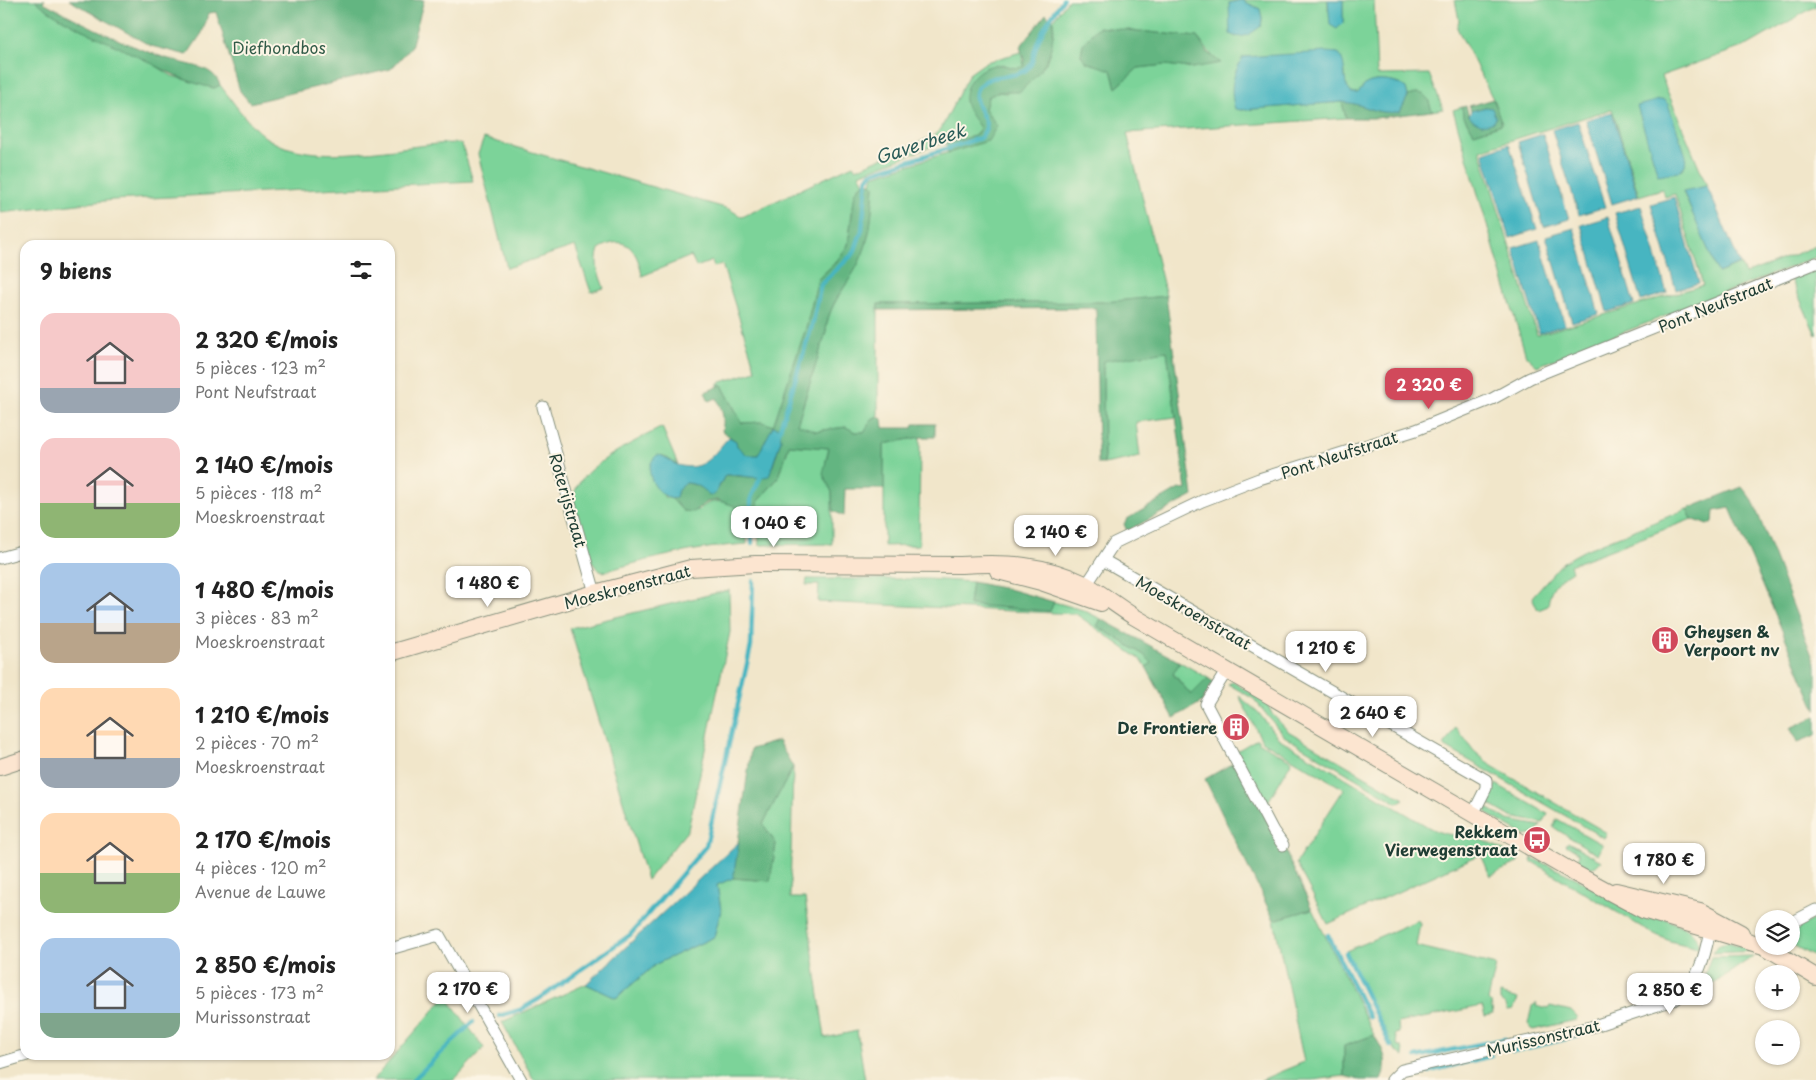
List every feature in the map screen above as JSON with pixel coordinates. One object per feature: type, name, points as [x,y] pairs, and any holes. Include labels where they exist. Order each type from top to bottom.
[{"type":"main road","name":"Moeskroenstraat","points":[[395,652],[669,572],[715,566],[961,565],[1017,575],[1083,590],[1133,616],[1472,814],[1643,910],[1755,943]]},
{"type":"main road","points":[[0,766],[20,760]]},
{"type":"main road","name":"Moeskroenstraat","points":[[1599,887],[1700,911],[1719,919],[1755,941]]},
{"type":"main road","name":"Moeskroenstraat","points":[[1779,955],[1816,977]]},
{"type":"street","name":"Pont Neufstraat","points":[[1083,590],[1114,543],[1202,501],[1259,479],[1416,430],[1492,399],[1530,378],[1816,263]]},
{"type":"street","name":"Roterijstraat","points":[[543,407],[595,593]]},
{"type":"street","points":[[0,558],[20,552]]},
{"type":"street","name":"Moeskroenstraat","points":[[1103,560],[1486,780],[1486,788],[1472,814]]},
{"type":"street","points":[[1227,670],[1206,704],[1273,832],[1283,845]]},
{"type":"street","points":[[1800,918],[1816,910]]},
{"type":"street","name":"Murissonstraat","points":[[1392,1080],[1402,1070],[1591,1027],[1676,999],[1687,991],[1694,982],[1710,930]]},
{"type":"street","points":[[395,948],[439,935],[521,1080]]},
{"type":"street","points":[[0,1063],[20,1057]]},
{"type":"green space","points":[[0,0],[35,0],[96,36],[147,60],[172,76],[214,88],[220,85],[252,126],[265,137],[285,147],[307,152],[332,154],[456,143],[462,145],[473,181],[113,200],[0,213]]},
{"type":"green space","points":[[35,0],[45,0],[43,2],[94,28],[146,51],[210,72],[220,85],[214,88],[172,74],[56,15]]},
{"type":"green space","name":"Diefhondbos","points":[[69,0],[424,0],[411,47],[391,69],[250,103],[240,91],[216,12],[209,13],[202,33],[187,55],[151,46]]},
{"type":"green space","points":[[1068,0],[1241,0],[1328,0],[1328,10],[1343,23],[1343,0],[1374,0],[1377,75],[1429,74],[1443,109],[1432,111],[1428,99],[1417,93],[1408,96],[1406,88],[1392,82],[1370,82],[1358,93],[1351,93],[1345,86],[1345,72],[1338,53],[1243,57],[1241,110],[1342,102],[1346,118],[1127,133],[1166,296],[1105,302],[878,304],[878,416],[872,419],[864,432],[855,432],[846,427],[816,431],[797,425],[826,332],[830,313],[854,271],[866,244],[872,215],[874,186],[871,183],[873,176],[988,140],[993,120],[985,109],[988,97],[997,92],[1007,93],[1046,63],[1054,31],[1053,20]],"holes":[[[1241,0],[1260,9],[1261,26],[1235,37],[1229,3]],[[1098,27],[1197,37],[1214,58],[1192,68],[1165,65],[1138,68],[1116,88],[1111,70],[1081,55],[1083,44]]]},
{"type":"green space","points":[[1455,0],[1816,0],[1816,6],[1748,45],[1661,76],[1707,186],[1683,192],[1719,273],[1740,264],[1745,274],[1816,246],[1816,257],[1537,366],[1526,356],[1453,110],[1462,107],[1463,115],[1474,133],[1502,124],[1493,99],[1457,28],[1459,20]],"holes":[[[1659,100],[1685,165],[1679,172]],[[1612,109],[1639,196],[1662,189],[1665,197],[1675,194],[1703,285],[1537,335],[1480,150]]]},
{"type":"green space","points":[[1046,14],[1053,20],[1052,43],[1050,52],[1041,69],[1019,92],[997,92],[988,97],[985,109],[997,126],[988,141],[948,153],[946,144],[975,136],[980,128],[965,101],[965,94],[970,81],[979,71],[991,66],[1002,65],[1017,68],[1024,66],[1020,47]]},
{"type":"green space","points":[[1098,27],[1197,37],[1208,53],[1221,63],[1192,68],[1165,65],[1138,68],[1116,88],[1111,70],[1086,62],[1081,55],[1083,44]]},
{"type":"green space","points":[[1021,52],[1024,66],[1018,69],[1001,64],[965,101],[980,128],[975,136],[936,145],[859,174],[864,183],[858,187],[852,212],[848,245],[836,262],[818,279],[806,328],[773,426],[763,422],[742,423],[722,385],[718,387],[718,383],[756,371],[722,264],[714,267],[712,261],[696,267],[691,256],[642,276],[634,252],[629,247],[623,243],[608,244],[599,249],[597,259],[604,288],[591,292],[575,246],[507,268],[478,154],[484,138],[729,209],[742,217],[853,165],[856,169],[933,136],[941,129],[969,74],[986,62]]},
{"type":"green space","points":[[1417,93],[1423,94],[1428,99],[1432,111],[1376,118],[1346,118],[1342,102],[1377,111],[1400,112],[1408,96]]},
{"type":"green space","points":[[1493,99],[1502,124],[1474,133],[1463,115],[1462,107],[1466,106],[1469,116],[1486,107],[1471,111],[1469,106]]},
{"type":"green space","points":[[864,183],[871,183],[874,186],[866,244],[854,271],[830,313],[826,332],[797,424],[816,431],[846,427],[855,432],[864,432],[872,419],[878,416],[882,419],[883,428],[913,428],[914,424],[935,424],[935,437],[920,437],[884,444],[884,489],[845,489],[844,516],[833,511],[832,492],[823,474],[829,448],[789,445],[779,477],[758,501],[757,515],[746,517],[739,513],[735,506],[717,500],[707,502],[693,512],[683,511],[672,499],[676,497],[678,490],[685,483],[707,489],[718,489],[725,475],[762,478],[773,466],[781,440],[773,427],[758,455],[747,456],[737,446],[736,441],[722,431],[722,414],[717,398],[709,401],[705,392],[722,385],[742,423],[763,422],[773,426],[806,328],[818,279],[836,262],[848,245],[855,192]]},
{"type":"green space","points":[[1816,269],[1816,335],[1791,279]]},
{"type":"green space","points":[[1166,296],[1193,496],[1127,531],[1124,524],[1127,519],[1179,489],[1186,490],[1167,351],[1103,361],[1104,464],[1098,464],[1096,308],[878,310],[878,304],[1105,302]]},
{"type":"green space","points":[[1167,350],[1176,417],[1136,422],[1140,457],[1104,464],[1103,361]]},
{"type":"green space","points":[[662,427],[678,465],[662,455],[664,497],[672,499],[683,511],[699,510],[712,502],[736,506],[739,513],[746,517],[747,544],[692,550],[603,572],[598,570],[592,562],[576,511],[574,498],[577,487],[585,476],[609,456]]},
{"type":"green space","points":[[920,437],[919,545],[884,546],[884,444]]},
{"type":"green space","points":[[789,445],[829,448],[826,470],[827,482],[832,492],[832,544],[759,545],[758,501],[779,477]]},
{"type":"green space","points":[[1742,487],[1753,501],[1816,666],[1816,710],[1730,508],[1714,511],[1713,522],[1707,525],[1692,519],[1687,509]]},
{"type":"green space","points":[[1687,509],[1692,519],[1570,565],[1572,571],[1552,589],[1548,606],[1538,610],[1532,597],[1563,562],[1585,550]]},
{"type":"green space","points":[[807,579],[927,579],[972,582],[969,605],[1050,611],[1054,602],[1083,610],[1101,619],[1097,626],[1144,655],[1153,663],[1146,667],[1141,660],[1076,614],[818,602],[819,585],[806,585]]},
{"type":"green space","points":[[972,582],[1012,590],[1054,602],[1050,611],[969,605]]},
{"type":"green space","points":[[729,590],[730,632],[688,830],[647,880],[570,628]]},
{"type":"green space","points":[[1101,619],[1180,662],[1173,674],[1191,695],[1208,678],[1215,683],[1202,702],[1174,718],[1146,667],[1152,663],[1144,655],[1097,626]]},
{"type":"green space","points":[[1180,662],[1208,678],[1192,696],[1173,673]]},
{"type":"green space","points":[[1233,682],[1267,703],[1272,714],[1288,731],[1404,799],[1397,803],[1284,736],[1254,699],[1228,684]]},
{"type":"green space","points":[[1239,696],[1258,712],[1278,738],[1430,828],[1443,833],[1482,840],[1519,860],[1517,863],[1490,876],[1481,854],[1328,924],[1296,863],[1344,789],[1262,741]]},
{"type":"green space","points":[[1816,716],[1816,735],[1798,742],[1790,728]]},
{"type":"green space","points":[[1456,727],[1474,751],[1492,766],[1607,833],[1604,838],[1444,746]]},
{"type":"green space","points":[[1257,739],[1260,743],[1292,761],[1265,807],[1235,752]]},
{"type":"green space","points":[[778,741],[793,767],[763,824],[776,844],[770,881],[733,878],[751,749]]},
{"type":"green space","points":[[1235,762],[1283,846],[1312,909],[1274,920],[1205,779]]},
{"type":"green space","points":[[793,767],[790,898],[805,898],[825,1038],[857,1031],[865,1080],[534,1080],[502,1022],[586,984],[616,998],[656,964],[714,937],[721,910],[717,885],[733,878],[770,881],[776,844],[763,824]]},
{"type":"green space","points":[[1496,784],[1548,814],[1543,823],[1511,817],[1487,803]]},
{"type":"green space","points":[[1486,807],[1508,820],[1541,826],[1536,833],[1526,836],[1492,817],[1486,812]]},
{"type":"green space","points":[[1557,819],[1603,845],[1598,855],[1553,827]]},
{"type":"green space","points":[[1568,842],[1601,861],[1596,866],[1582,870],[1578,866],[1579,853],[1566,845]]},
{"type":"green space","points":[[1532,858],[1690,930],[1698,940],[1698,948],[1670,941],[1650,932],[1531,861]]},
{"type":"green space","points":[[1312,909],[1374,1035],[1344,1046],[1344,1076],[1313,1080],[1261,1080],[1304,1062],[1274,920]]},
{"type":"green space","points":[[1816,918],[1816,958],[1800,949],[1800,926]]},
{"type":"green space","points":[[1418,920],[1420,924],[1416,946],[1496,965],[1488,1000],[1491,1003],[1493,1014],[1485,1016],[1482,1006],[1398,1023],[1399,1033],[1395,1034],[1398,1047],[1402,1047],[1404,1057],[1395,1050],[1346,951]]},
{"type":"green space","points":[[1728,942],[1755,951],[1712,953],[1720,944]]},
{"type":"green space","points":[[1754,956],[1693,998],[1693,992],[1701,983],[1711,957]]},
{"type":"green space","points":[[1500,994],[1518,999],[1513,1010],[1508,1011],[1506,1005],[1500,1001]]},
{"type":"green space","points":[[446,996],[484,1048],[454,1080],[373,1080],[390,1060],[395,1060],[395,1055]]},
{"type":"green space","points":[[1537,1003],[1536,1006],[1548,1009],[1550,1006],[1571,1011],[1577,1017],[1576,1020],[1533,1030],[1528,1024],[1532,1006]]},
{"type":"green space","points":[[1374,1035],[1385,1057],[1384,1073],[1381,1080],[1360,1080],[1344,1076],[1344,1046]]},
{"type":"water","points":[[1241,0],[1260,9],[1262,19],[1261,26],[1258,29],[1239,37],[1230,34],[1229,3]]},
{"type":"water","points":[[1328,0],[1343,0],[1343,23],[1337,29],[1330,25]]},
{"type":"water","points":[[1326,52],[1338,53],[1343,62],[1346,83],[1351,93],[1358,93],[1366,84],[1375,81],[1392,82],[1406,88],[1408,96],[1400,112],[1377,111],[1342,102],[1235,109],[1232,88],[1237,69],[1243,57]]},
{"type":"water","points":[[1664,100],[1668,104],[1686,156],[1685,165],[1679,172],[1658,175],[1637,106]]},
{"type":"water","points":[[1486,107],[1492,108],[1496,118],[1494,122],[1480,124],[1469,116],[1471,111]]},
{"type":"water","points":[[1612,112],[1638,196],[1612,204],[1586,120]]},
{"type":"water","points":[[1578,122],[1605,207],[1579,215],[1552,130]]},
{"type":"water","points":[[1543,134],[1569,219],[1544,227],[1518,142]]},
{"type":"water","points":[[1509,144],[1537,229],[1510,238],[1483,153]]},
{"type":"water","points":[[1707,186],[1740,264],[1718,273],[1683,191]]},
{"type":"water","points":[[1674,197],[1699,283],[1676,290],[1651,204]]},
{"type":"water","points":[[1641,206],[1667,293],[1641,301],[1615,213]]},
{"type":"water","points":[[1608,217],[1634,304],[1607,312],[1581,225]]},
{"type":"water","points":[[1574,228],[1599,314],[1572,322],[1546,236]]},
{"type":"water","points":[[1539,240],[1565,325],[1539,333],[1513,248]]},
{"type":"water","points":[[773,426],[780,428],[781,440],[769,476],[725,475],[715,494],[710,496],[699,486],[686,483],[678,490],[676,497],[672,499],[660,492],[652,480],[650,467],[657,455],[663,456],[678,465],[695,466],[708,460],[729,437],[736,441],[737,446],[747,455],[758,455]]},
{"type":"water","points":[[739,842],[733,878],[717,885],[721,910],[714,937],[656,964],[616,998],[586,984]]},
{"type":"waterway","name":"Gaverbeek","points":[[778,435],[813,322],[821,284],[854,253],[862,230],[867,179],[871,173],[980,138],[986,126],[976,100],[977,90],[980,85],[990,79],[1015,75],[1028,68],[1043,30],[1063,0]]},
{"type":"waterway","name":"Gaverbeek","points":[[752,543],[751,498],[762,474]]},
{"type":"waterway","points":[[499,1016],[520,1010],[539,999],[630,935],[706,846],[751,646],[753,581]]},
{"type":"waterway","points":[[1328,935],[1369,1017]]},
{"type":"waterway","points":[[1346,953],[1391,1046]]},
{"type":"waterway","points":[[413,1080],[473,1022]]},
{"type":"waterway","points":[[1513,1051],[1579,1036]]},
{"type":"waterway","points":[[1416,1057],[1505,1039]]},
{"type":"waterway","points":[[1402,1080],[1410,1076],[1491,1056]]},
{"type":"place","name":"Gheysen & Verpoort nv","points":[[1665,640]]},
{"type":"place","name":"De Frontiere","points":[[1236,727]]},
{"type":"place","name":"Rekkem Vierwegenstraat","points":[[1537,840]]}]
